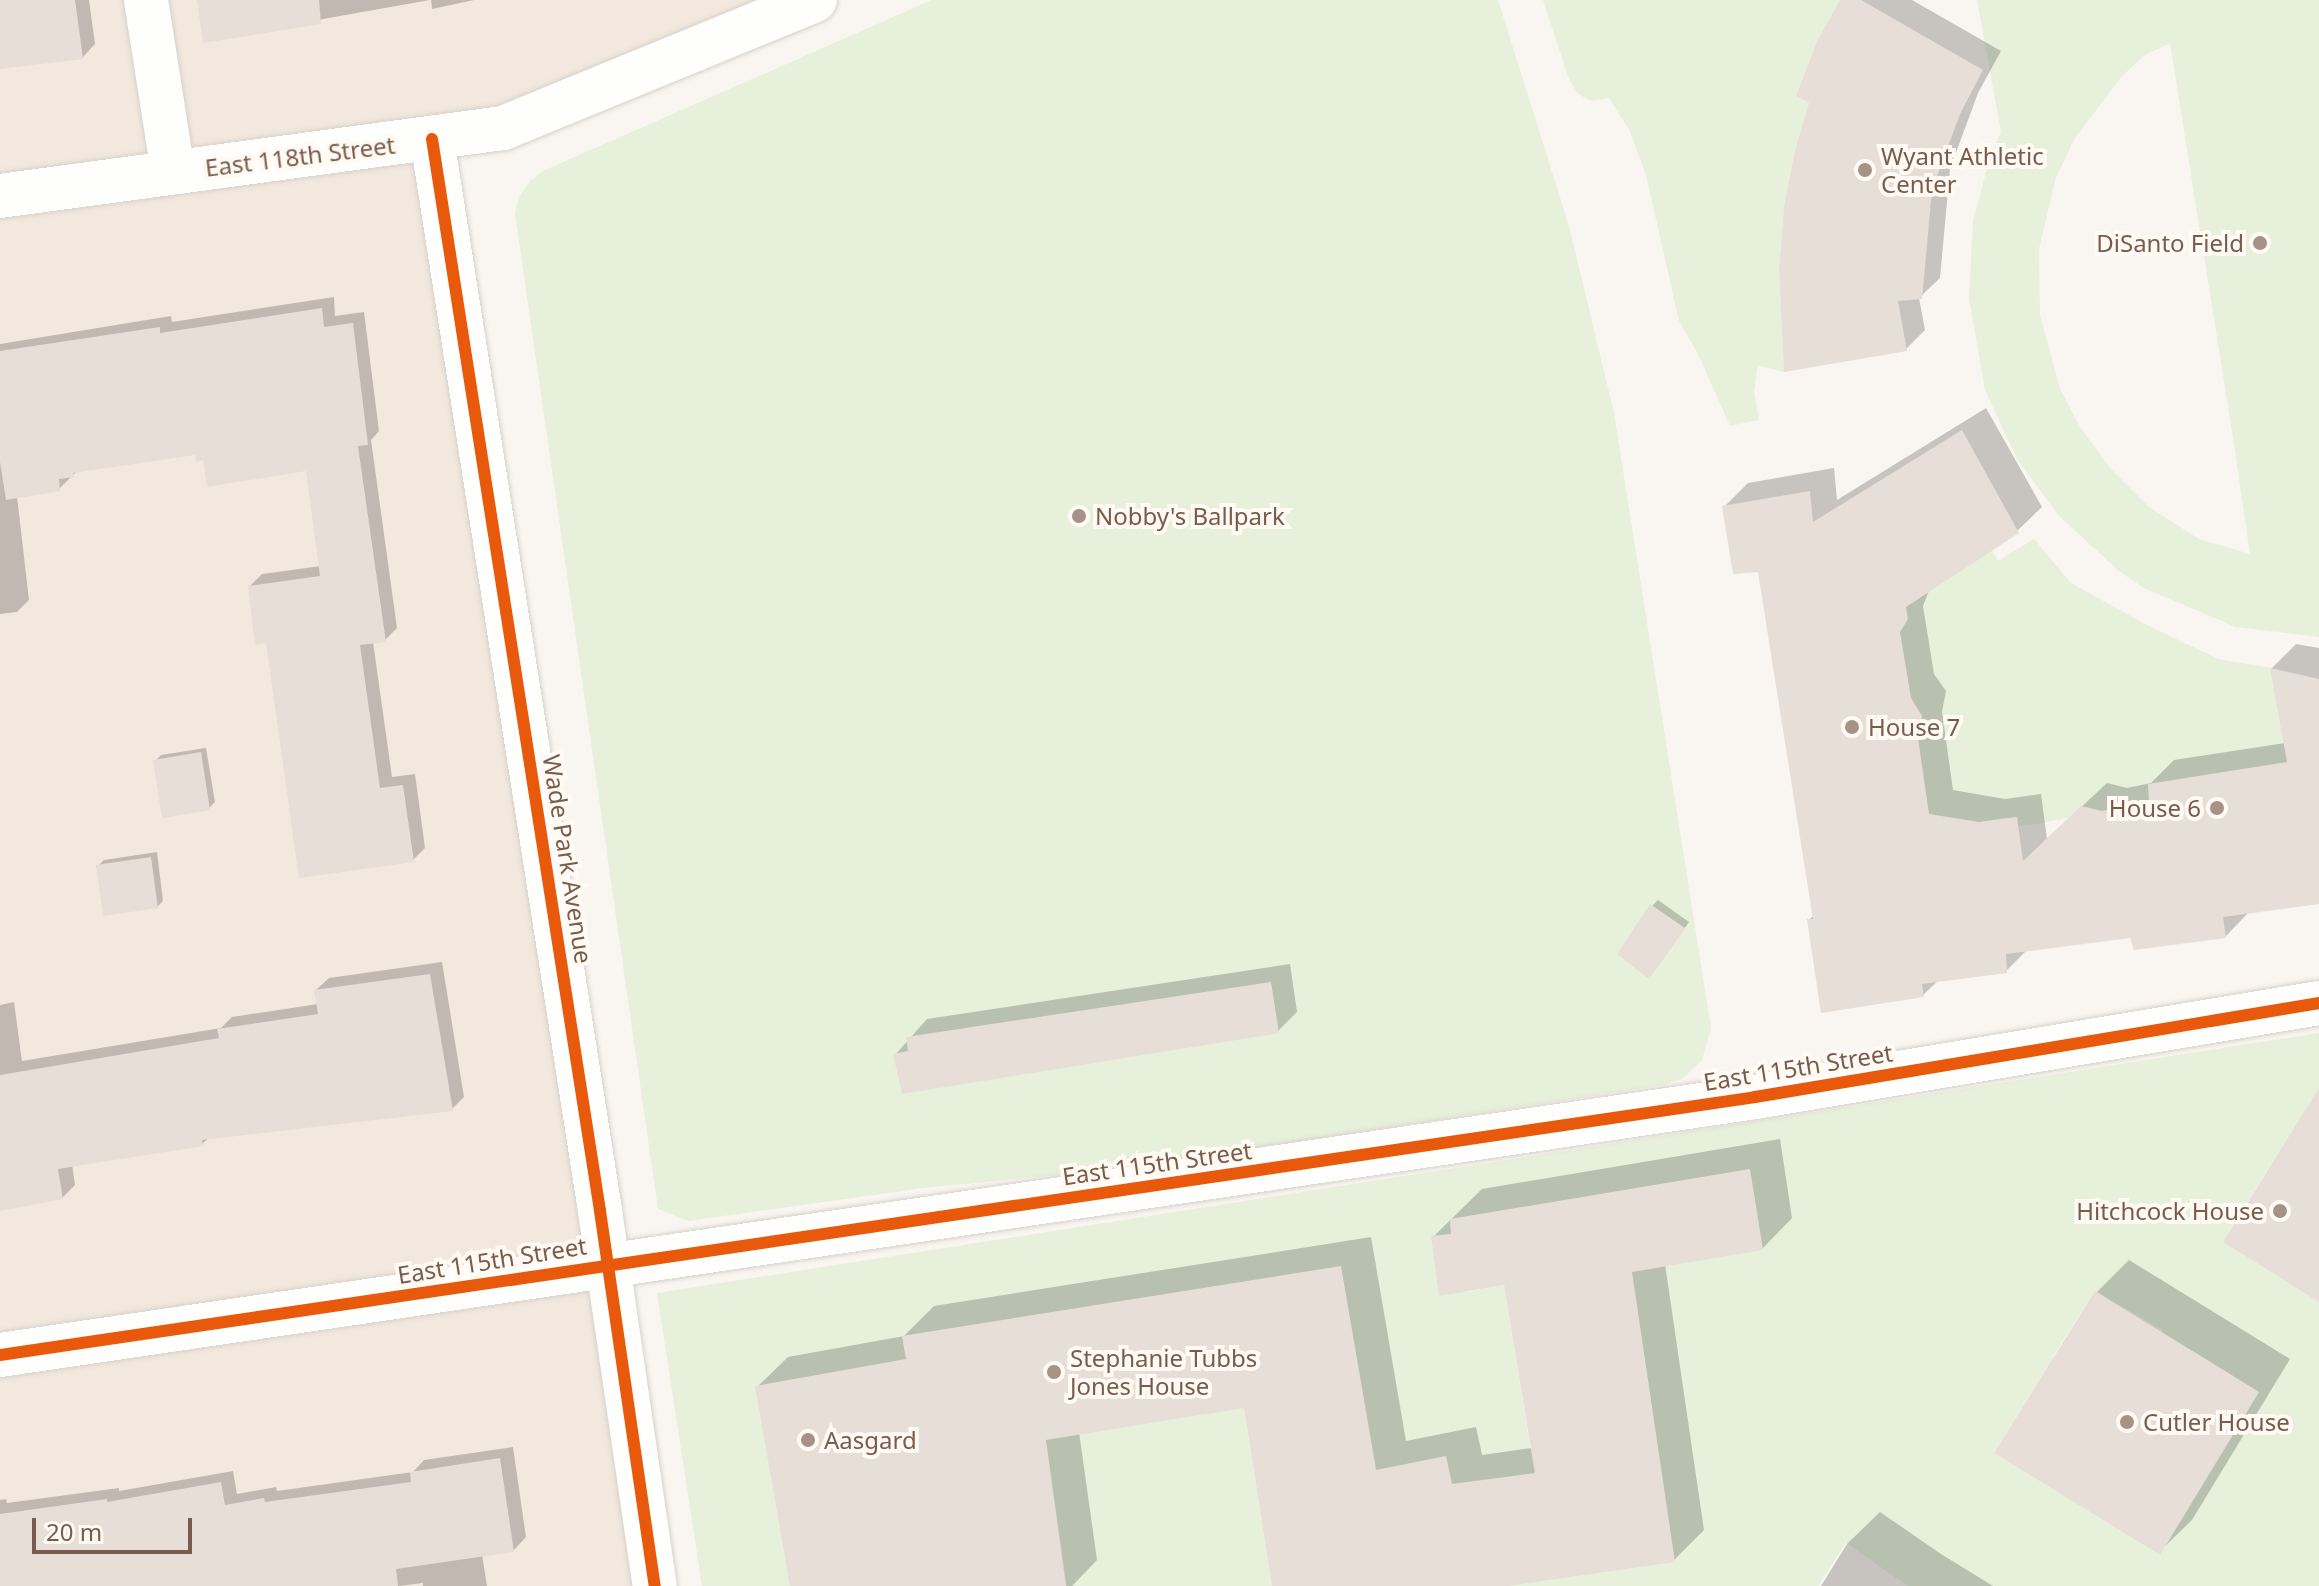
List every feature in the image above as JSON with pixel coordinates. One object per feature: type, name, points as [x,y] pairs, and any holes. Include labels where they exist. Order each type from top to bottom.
[{"type":"street","points":[[146,0],[173,172]]},
{"type":"street","name":"East 118th Street","points":[[0,196],[503,128],[815,0]]},
{"type":"street","name":"Wade Park Avenue","points":[[432,139],[608,1265],[655,1586]]},
{"type":"street","name":"East 115th Street","points":[[0,1355],[1755,1097],[2319,1003]]},
{"type":"shaded area","points":[[0,0],[815,0],[432,139],[655,1586],[0,1586]]},
{"type":"green space","name":"Nobby's Ballpark","points":[[932,0],[1498,0],[1569,226],[1614,413],[1711,1028],[1702,1060],[1682,1079],[1663,1085],[1119,1169],[924,1188],[688,1221],[658,1209],[515,213],[519,197],[530,181],[543,171]]},
{"type":"green space","points":[[1543,0],[1840,0],[1817,41],[1796,96],[1809,103],[1795,150],[1784,207],[1779,269],[1784,372],[1758,365],[1754,392],[1759,420],[1730,426],[1698,354],[1679,321],[1646,175],[1630,131],[1609,98],[1591,101],[1578,94],[1569,79]]},
{"type":"green space","points":[[1977,0],[2319,0],[2319,637],[2236,627],[2144,588],[2119,571],[2059,516],[2017,459],[1985,390],[1969,298],[1973,221],[1990,157],[2001,132]],"holes":[[[2170,43],[2250,554],[2199,539],[2149,507],[2110,468],[2080,427],[2060,389],[2040,315],[2039,249],[2056,177],[2075,138],[2122,76],[2145,55]]]},
{"type":"green space","points":[[2034,539],[2071,583],[2145,624],[2218,659],[2271,668],[2296,782],[2269,765],[2148,784],[2149,802],[2102,811],[2081,806],[2068,818],[2018,826],[2016,816],[1979,822],[1929,814],[1918,738],[1922,716],[1911,698],[1899,630],[1907,606],[1992,550],[1998,561]]},
{"type":"green space","points":[[2319,1033],[2319,1088],[2284,1145],[2280,1181],[2267,1170],[2223,1242],[2319,1302],[2319,1586],[1908,1586],[1846,1543],[1818,1586],[1508,1586],[1674,1562],[1632,1272],[1763,1250],[1750,1170],[1450,1219],[1451,1234],[1431,1237],[1439,1292],[1466,1292],[1504,1285],[1540,1507],[1381,1496],[1341,1267],[902,1336],[943,1586],[702,1586],[657,1293]],"holes":[[[2095,1291],[2163,1330],[2156,1348],[2181,1366],[2192,1350],[2259,1392],[2160,1555],[1994,1453],[2035,1386],[2045,1392],[2062,1363],[2053,1356]]]},
{"type":"green space","points":[[1236,1358],[1272,1586],[1067,1586],[1038,1387],[1091,1432],[1207,1414]]},
{"type":"building","points":[[0,0],[75,0],[83,59],[0,69]]},
{"type":"building","points":[[197,0],[319,0],[321,24],[203,43]]},
{"type":"building","name":"Wyant Athletic Center","points":[[1840,0],[1861,0],[1983,70],[1960,114],[1932,190],[1922,299],[1898,301],[1907,351],[1784,372],[1779,269],[1784,207],[1795,150],[1809,103],[1796,96],[1817,41]]},
{"type":"building","points":[[322,308],[324,327],[353,323],[368,445],[358,446],[386,642],[360,645],[380,788],[403,785],[414,862],[299,878],[266,643],[255,645],[248,586],[320,576],[306,471],[207,487],[203,460],[196,462],[195,455],[73,473],[74,477],[59,479],[60,491],[6,500],[0,462],[0,351],[160,327],[160,333]]},
{"type":"building","name":"House 7","points":[[1962,430],[2019,533],[1906,607],[1908,619],[1900,632],[1911,698],[1922,716],[1918,738],[1929,814],[1979,822],[2017,817],[2023,861],[2081,806],[2102,811],[2149,802],[2148,784],[2287,762],[2270,668],[2319,679],[2319,904],[2223,917],[2226,938],[2134,950],[2130,938],[2006,954],[2007,973],[1922,984],[1924,997],[1821,1013],[1807,919],[1813,919],[1758,572],[1733,574],[1722,506],[1810,491],[1813,522]]},
{"type":"building","points":[[201,752],[210,810],[162,818],[153,760]]},
{"type":"building","points":[[151,857],[158,908],[103,916],[96,865]]},
{"type":"building","points":[[1650,904],[1685,928],[1649,979],[1617,954]]},
{"type":"building","points":[[430,974],[453,1111],[202,1140],[203,1146],[58,1169],[63,1199],[0,1211],[0,1075],[219,1038],[217,1029],[318,1014],[314,990]]},
{"type":"building","points":[[1271,982],[1279,1033],[902,1094],[893,1054],[908,1051],[906,1037]]},
{"type":"building","name":"Hitchcock House","points":[[2319,1088],[2319,1302],[2223,1242]]},
{"type":"building","name":"Stephanie Tubbs Jones House","points":[[1750,1169],[1763,1250],[1632,1272],[1675,1562],[1508,1586],[1272,1586],[1244,1408],[1046,1440],[1066,1586],[790,1586],[755,1386],[906,1359],[902,1336],[1341,1266],[1376,1470],[1446,1456],[1452,1484],[1535,1473],[1504,1285],[1439,1296],[1431,1236],[1451,1234],[1450,1219]]},
{"type":"building","name":"Cutler House","points":[[2095,1291],[2259,1392],[2160,1555],[1994,1453]]},
{"type":"building","points":[[500,1458],[514,1552],[396,1569],[398,1586],[0,1586],[0,1514],[107,1499],[107,1502],[221,1482],[225,1505],[264,1498],[265,1502],[411,1482],[410,1472]]},
{"type":"cycle path","points":[[432,139],[600,1211],[655,1586]]},
{"type":"cycle path","points":[[0,1355],[1755,1097],[2319,1003]]},
{"type":"place","name":"Wyant Athletic Center","points":[[1865,170]]},
{"type":"place","name":"DiSanto Field","points":[[2260,243]]},
{"type":"place","name":"Nobby's Ballpark","points":[[1079,516]]},
{"type":"place","name":"House 7","points":[[1852,727]]},
{"type":"place","name":"House 6","points":[[2217,808]]},
{"type":"place","name":"Hitchcock House","points":[[2280,1211]]},
{"type":"place","name":"Stephanie Tubbs Jones House","points":[[1054,1372]]},
{"type":"place","name":"Cutler House","points":[[2127,1422]]},
{"type":"place","name":"Aasgard","points":[[808,1440]]}]
